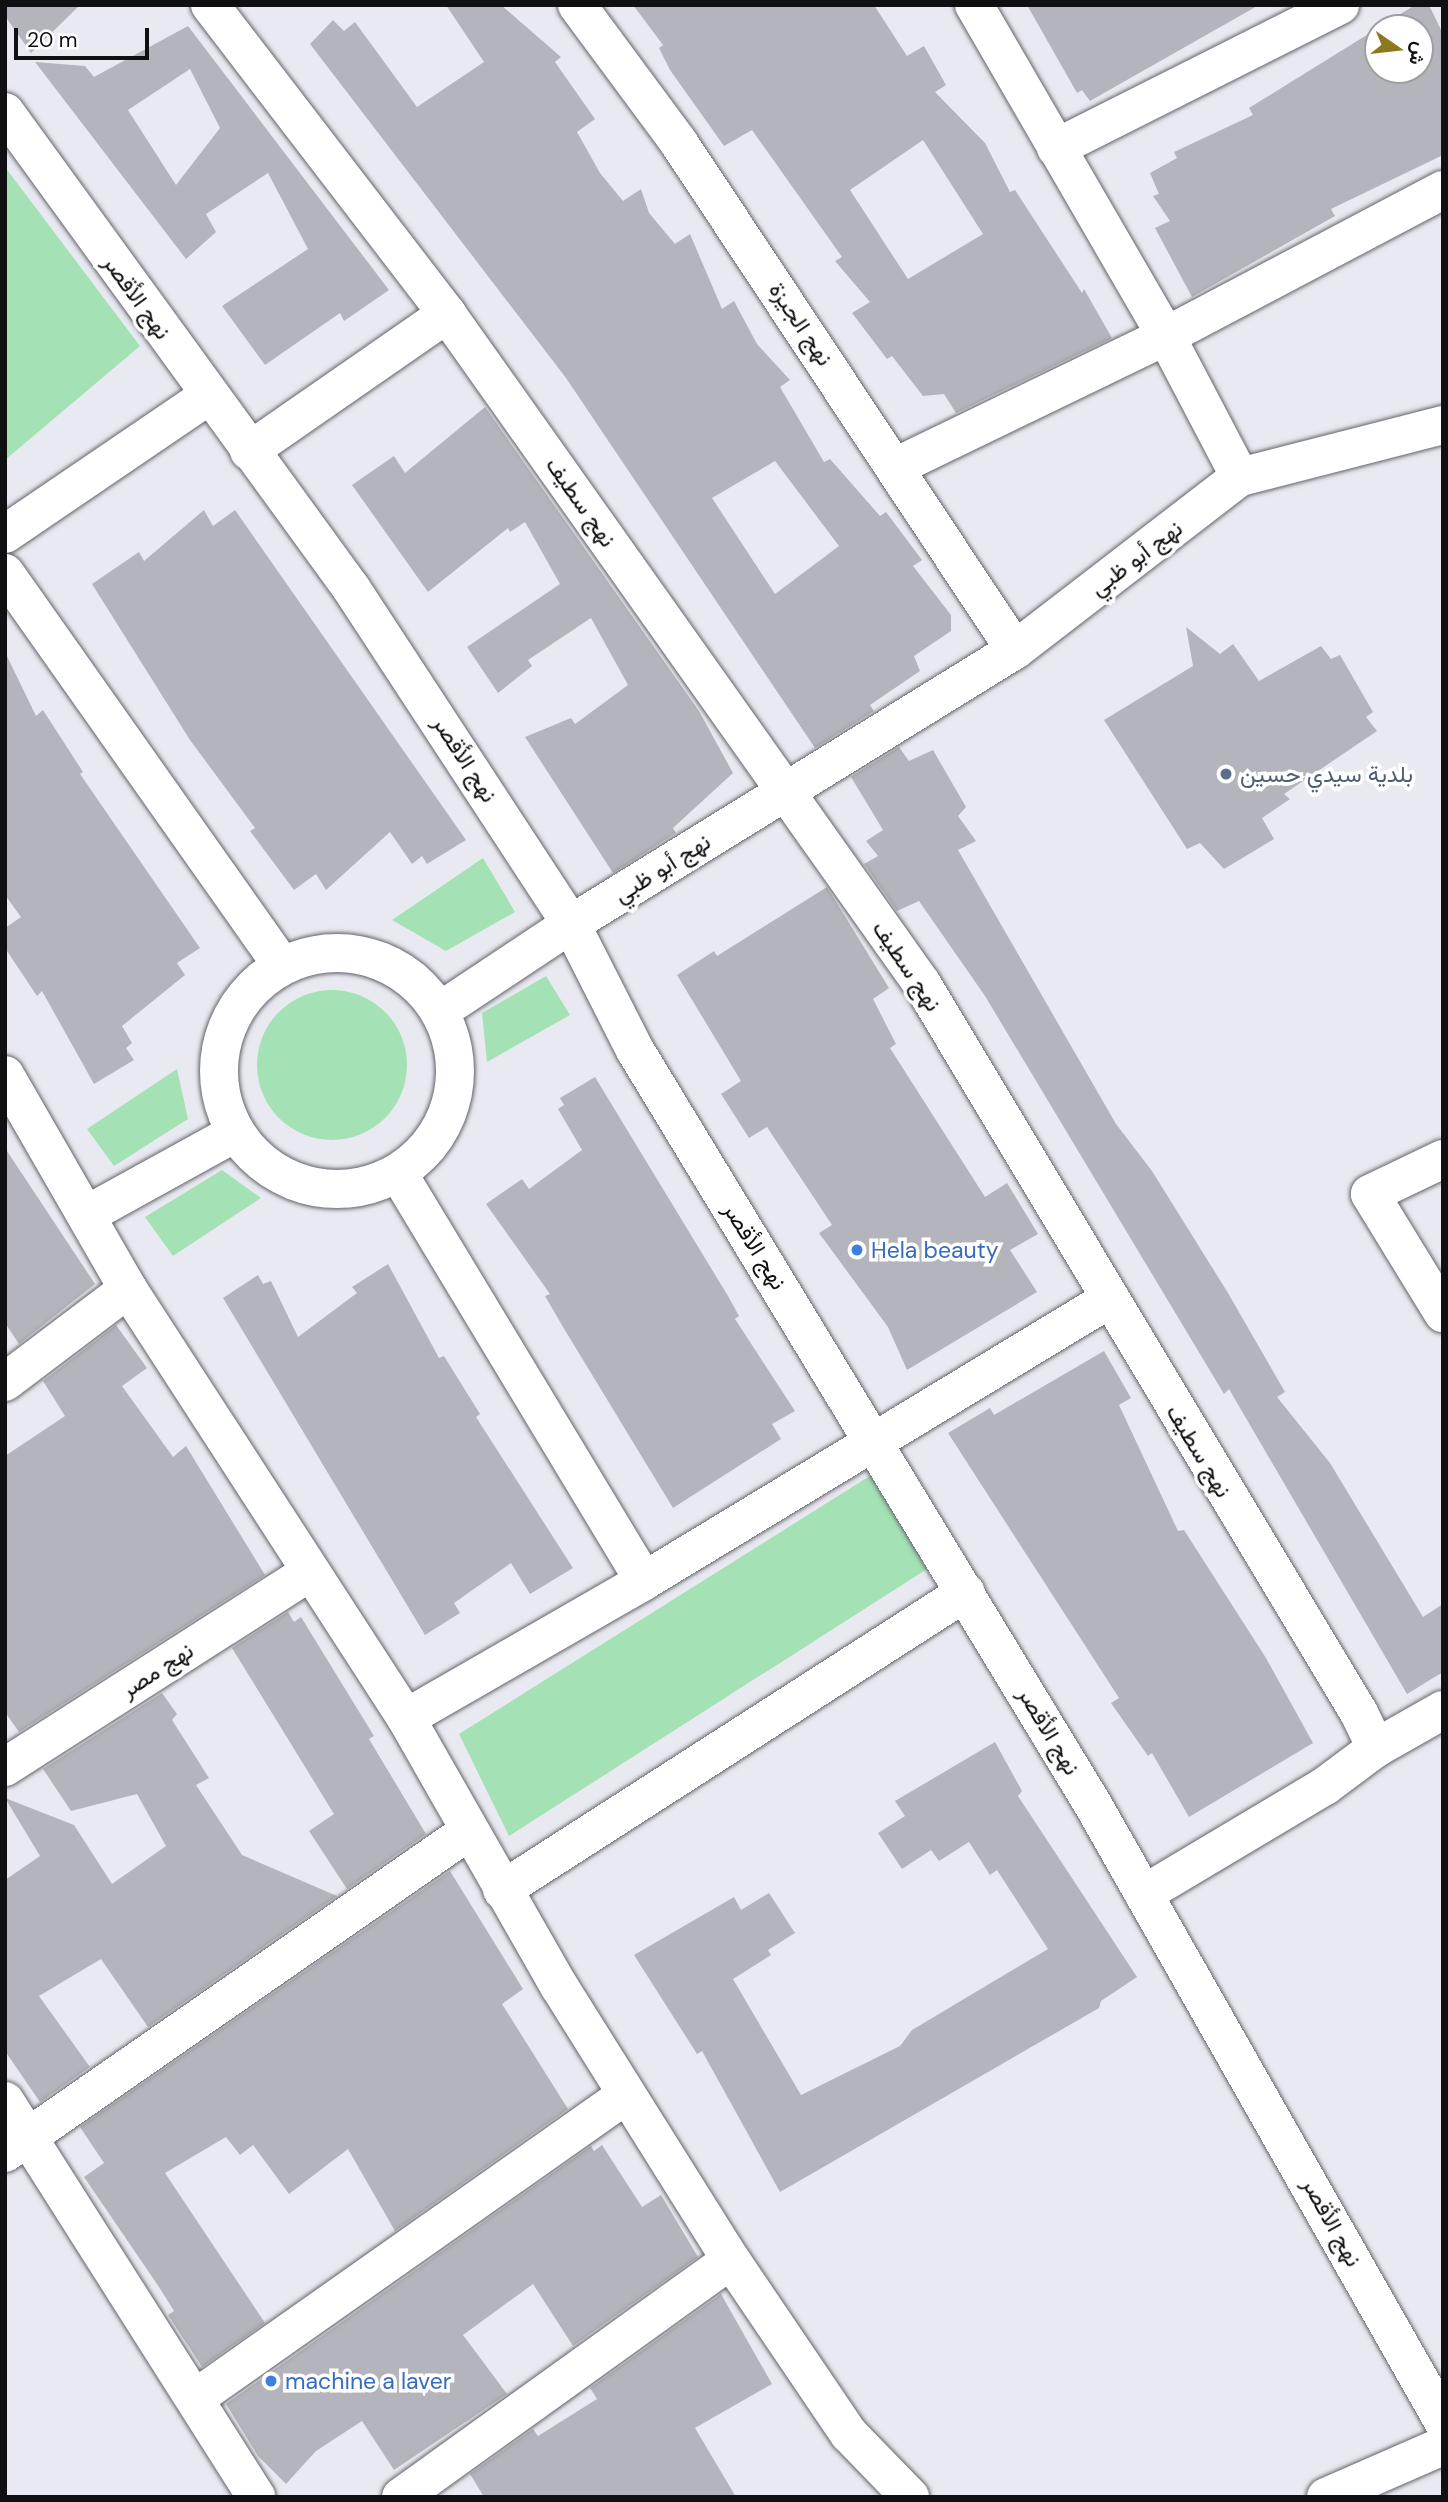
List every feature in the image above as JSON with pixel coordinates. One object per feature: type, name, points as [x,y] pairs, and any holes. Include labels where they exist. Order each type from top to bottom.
[{"type":"street","name":"نهج سطيف","points":[[210,5],[447,314],[922,984],[1108,1300],[1359,1713],[1376,1748]]},
{"type":"street","name":"نهج الجيزة","points":[[577,5],[679,143],[897,466],[1015,650]]},
{"type":"street","points":[[974,5],[1166,335],[1240,477],[1443,425]]},
{"type":"street","points":[[1056,148],[1340,5]]},
{"type":"street","name":"نهج الأقصر","points":[[5,112],[208,396],[359,599],[571,925],[635,1050],[874,1439],[1144,1894],[1443,2421]]},
{"type":"street","points":[[897,466],[1166,335],[1443,190]]},
{"type":"street","points":[[249,451],[447,314]]},
{"type":"street","points":[[5,534],[208,396]]},
{"type":"street","name":"نهج أبو ظبي","points":[[440,1012],[571,925],[785,790],[1015,650],[1240,477]]},
{"type":"street","points":[[5,573],[282,965]]},
{"type":"street","points":[[341,952],[371,957],[398,969],[422,988],[440,1012],[454,1050],[452,1101],[441,1130],[422,1155],[398,1174],[363,1188],[326,1190],[290,1181],[269,1168],[235,1133],[221,1092],[218,1071],[223,1039],[249,992],[282,965],[311,955],[341,952]]},
{"type":"street","points":[[5,1075],[88,1214],[128,1289],[308,1573],[406,1718],[502,1890],[626,2095],[731,2260],[849,2434],[910,2497]]},
{"type":"street","points":[[88,1214],[235,1133]]},
{"type":"street","points":[[1443,1159],[1370,1194],[1443,1313]]},
{"type":"street","points":[[398,1174],[644,1581]]},
{"type":"street","points":[[5,1381],[128,1289]]},
{"type":"street","points":[[406,1718],[644,1581],[874,1439],[1108,1300]]},
{"type":"street","name":"نهج مصر","points":[[5,1767],[308,1573]]},
{"type":"street","points":[[502,1890],[966,1592]]},
{"type":"street","points":[[1144,1894],[1325,1786],[1376,1748],[1443,1710]]},
{"type":"street","points":[[17,2145],[469,1831]]},
{"type":"street","points":[[197,2397],[626,2095]]},
{"type":"street","points":[[5,2101],[17,2145],[197,2397],[256,2497]]},
{"type":"street","points":[[401,2497],[731,2260]]},
{"type":"street","points":[[1326,2497],[1443,2446]]},
{"type":"green space","points":[[5,167],[140,346],[5,460]]},
{"type":"green space","points":[[483,858],[515,912],[446,951],[392,920]]},
{"type":"green space","points":[[546,976],[570,1015],[487,1062],[482,1013]]},
{"type":"green space","points":[[332,990],[361,996],[385,1012],[401,1036],[407,1065],[401,1094],[385,1118],[361,1134],[332,1140],[303,1134],[279,1118],[263,1094],[257,1065],[263,1036],[279,1012],[303,996]]},
{"type":"green space","points":[[177,1069],[188,1119],[114,1166],[87,1129]]},
{"type":"green space","points":[[222,1170],[261,1198],[173,1256],[145,1217]]},
{"type":"green space","points":[[873,1474],[927,1569],[509,1836],[459,1734]]},
{"type":"building","points":[[5,5],[80,5],[31,53],[5,16]]},
{"type":"building","points":[[446,5],[501,5],[561,57],[555,62],[595,119],[577,132],[600,173],[623,201],[641,189],[649,213],[675,244],[690,234],[722,309],[734,301],[757,344],[790,380],[780,387],[824,462],[830,459],[880,516],[886,512],[922,560],[913,566],[951,615],[951,631],[914,656],[920,671],[870,705],[874,711],[815,748],[566,378],[310,44],[333,20],[344,31],[355,22],[417,107],[484,62]],"holes":[[[775,461],[839,546],[775,594],[712,498]]]},
{"type":"building","points":[[633,5],[874,5],[907,56],[924,46],[946,85],[935,92],[985,143],[1010,192],[1015,190],[1082,293],[1084,289],[1112,338],[956,413],[944,394],[923,396],[892,356],[887,359],[852,313],[870,302],[835,261],[842,257],[752,130],[724,146],[670,70],[659,48],[663,45]],"holes":[[[923,140],[983,234],[908,279],[850,190]]]},
{"type":"building","points":[[1027,5],[1259,5],[1090,101],[1082,90],[1077,93]]},
{"type":"building","points":[[1415,5],[1429,5],[1433,14],[1400,14]]},
{"type":"building","points":[[1434,15],[1443,34],[1443,155],[1331,209],[1335,216],[1192,297],[1155,228],[1170,221],[1153,196],[1159,194],[1150,173],[1177,158],[1174,152],[1253,115],[1249,108],[1364,37],[1364,84],[1434,84]]},
{"type":"building","points":[[188,26],[389,290],[344,321],[340,313],[265,365],[222,306],[308,249],[268,173],[206,214],[216,232],[186,259],[35,62],[85,66],[94,77]],"holes":[[[190,69],[220,128],[176,185],[128,110]]]},
{"type":"building","points":[[485,407],[699,711],[733,773],[673,828],[676,833],[613,873],[525,737],[571,718],[575,724],[628,685],[591,618],[528,660],[532,666],[498,693],[467,647],[560,584],[525,522],[510,532],[508,528],[428,592],[352,485],[394,456],[405,473]]},
{"type":"building","points":[[204,510],[213,526],[235,510],[466,840],[427,864],[422,856],[412,864],[390,832],[326,890],[316,874],[294,890],[250,831],[255,828],[190,740],[92,584],[139,552],[144,561]]},
{"type":"building","name":"بلدية سيدي حسين","points":[[1186,627],[1220,654],[1233,644],[1259,681],[1321,646],[1331,659],[1340,655],[1373,712],[1366,717],[1377,731],[1284,794],[1290,799],[1262,818],[1274,839],[1224,869],[1200,843],[1187,849],[1104,720],[1193,666]]},
{"type":"building","points":[[5,652],[36,716],[43,710],[83,772],[80,774],[200,948],[177,963],[185,975],[122,1026],[132,1043],[126,1048],[134,1060],[94,1084],[42,991],[37,996],[5,948],[5,928],[21,917],[5,895]]},
{"type":"building","points":[[899,747],[909,761],[933,750],[966,807],[958,816],[976,841],[958,850],[1116,1124],[1152,1171],[1228,1293],[1285,1392],[1277,1397],[1330,1463],[1423,1617],[1443,1604],[1443,1672],[1407,1694],[1229,1389],[1224,1394],[985,996],[919,901],[897,911],[864,864],[878,856],[866,841],[883,830],[851,777]]},
{"type":"building","points":[[827,887],[889,988],[873,999],[896,1044],[890,1048],[985,1197],[1007,1183],[1038,1234],[1010,1250],[1037,1292],[907,1370],[888,1327],[819,1233],[832,1225],[767,1127],[749,1138],[721,1094],[741,1081],[677,975],[714,951],[717,956]]},
{"type":"building","points":[[595,1077],[728,1296],[739,1316],[735,1319],[795,1411],[772,1424],[781,1439],[673,1508],[545,1296],[550,1294],[486,1204],[522,1179],[529,1189],[582,1150],[558,1109],[564,1105],[560,1098]]},
{"type":"building","points":[[5,1148],[95,1284],[19,1344],[5,1323]]},
{"type":"building","points":[[388,1264],[439,1358],[444,1356],[480,1414],[476,1417],[573,1568],[530,1594],[511,1563],[454,1603],[460,1613],[425,1635],[223,1298],[258,1275],[263,1284],[271,1281],[298,1337],[357,1293],[352,1287]]},
{"type":"building","points":[[116,1325],[147,1368],[122,1386],[173,1457],[186,1446],[265,1575],[19,1732],[5,1712],[5,1456],[65,1416],[43,1381]]},
{"type":"building","points":[[1104,1351],[1131,1398],[1119,1405],[1178,1531],[1184,1530],[1266,1658],[1313,1743],[1189,1817],[1152,1753],[1148,1756],[1111,1703],[1119,1698],[948,1433],[990,1408],[994,1415]]},
{"type":"building","points":[[288,1612],[294,1622],[301,1617],[374,1736],[369,1739],[426,1834],[347,1889],[309,1831],[334,1814],[232,1648]]},
{"type":"building","points":[[162,1693],[177,1714],[172,1720],[209,1778],[196,1785],[242,1855],[337,1896],[148,2027],[101,1959],[39,1996],[90,2067],[40,2102],[5,2051],[5,1880],[40,1856],[5,1798],[74,1825],[112,1884],[166,1846],[137,1794],[71,1811],[43,1769]]},
{"type":"building","points":[[995,1742],[1022,1791],[1018,1796],[1137,1977],[1101,2001],[1099,2008],[780,2192],[702,2051],[697,2054],[634,1955],[734,1897],[741,1910],[769,1893],[795,1933],[768,1950],[771,1955],[733,1979],[801,2095],[900,2046],[912,2030],[1048,1949],[997,1870],[990,1875],[969,1842],[939,1861],[931,1850],[902,1869],[878,1833],[905,1816],[895,1801]]},
{"type":"building","points":[[450,1871],[523,1989],[502,2004],[568,2109],[395,2231],[348,2149],[289,2194],[253,2145],[240,2155],[226,2137],[165,2173],[265,2323],[202,2367],[168,2315],[174,2311],[84,2177],[104,2163],[80,2127]]},
{"type":"building","points":[[602,2145],[642,2207],[661,2195],[698,2257],[573,2346],[533,2284],[463,2335],[507,2394],[394,2470],[362,2421],[316,2451],[286,2484],[258,2456],[226,2404],[591,2146],[594,2151]]},
{"type":"building","points":[[721,2294],[772,2384],[695,2428],[736,2497],[484,2497],[470,2474],[533,2429],[538,2436],[597,2399],[590,2388]]},
{"type":"place","name":"بلدية سيدي حسين","points":[[1226,774]]},
{"type":"place","name":"Hela beauty","points":[[857,1250]]},
{"type":"place","name":"machine a laver","points":[[271,2381]]}]
